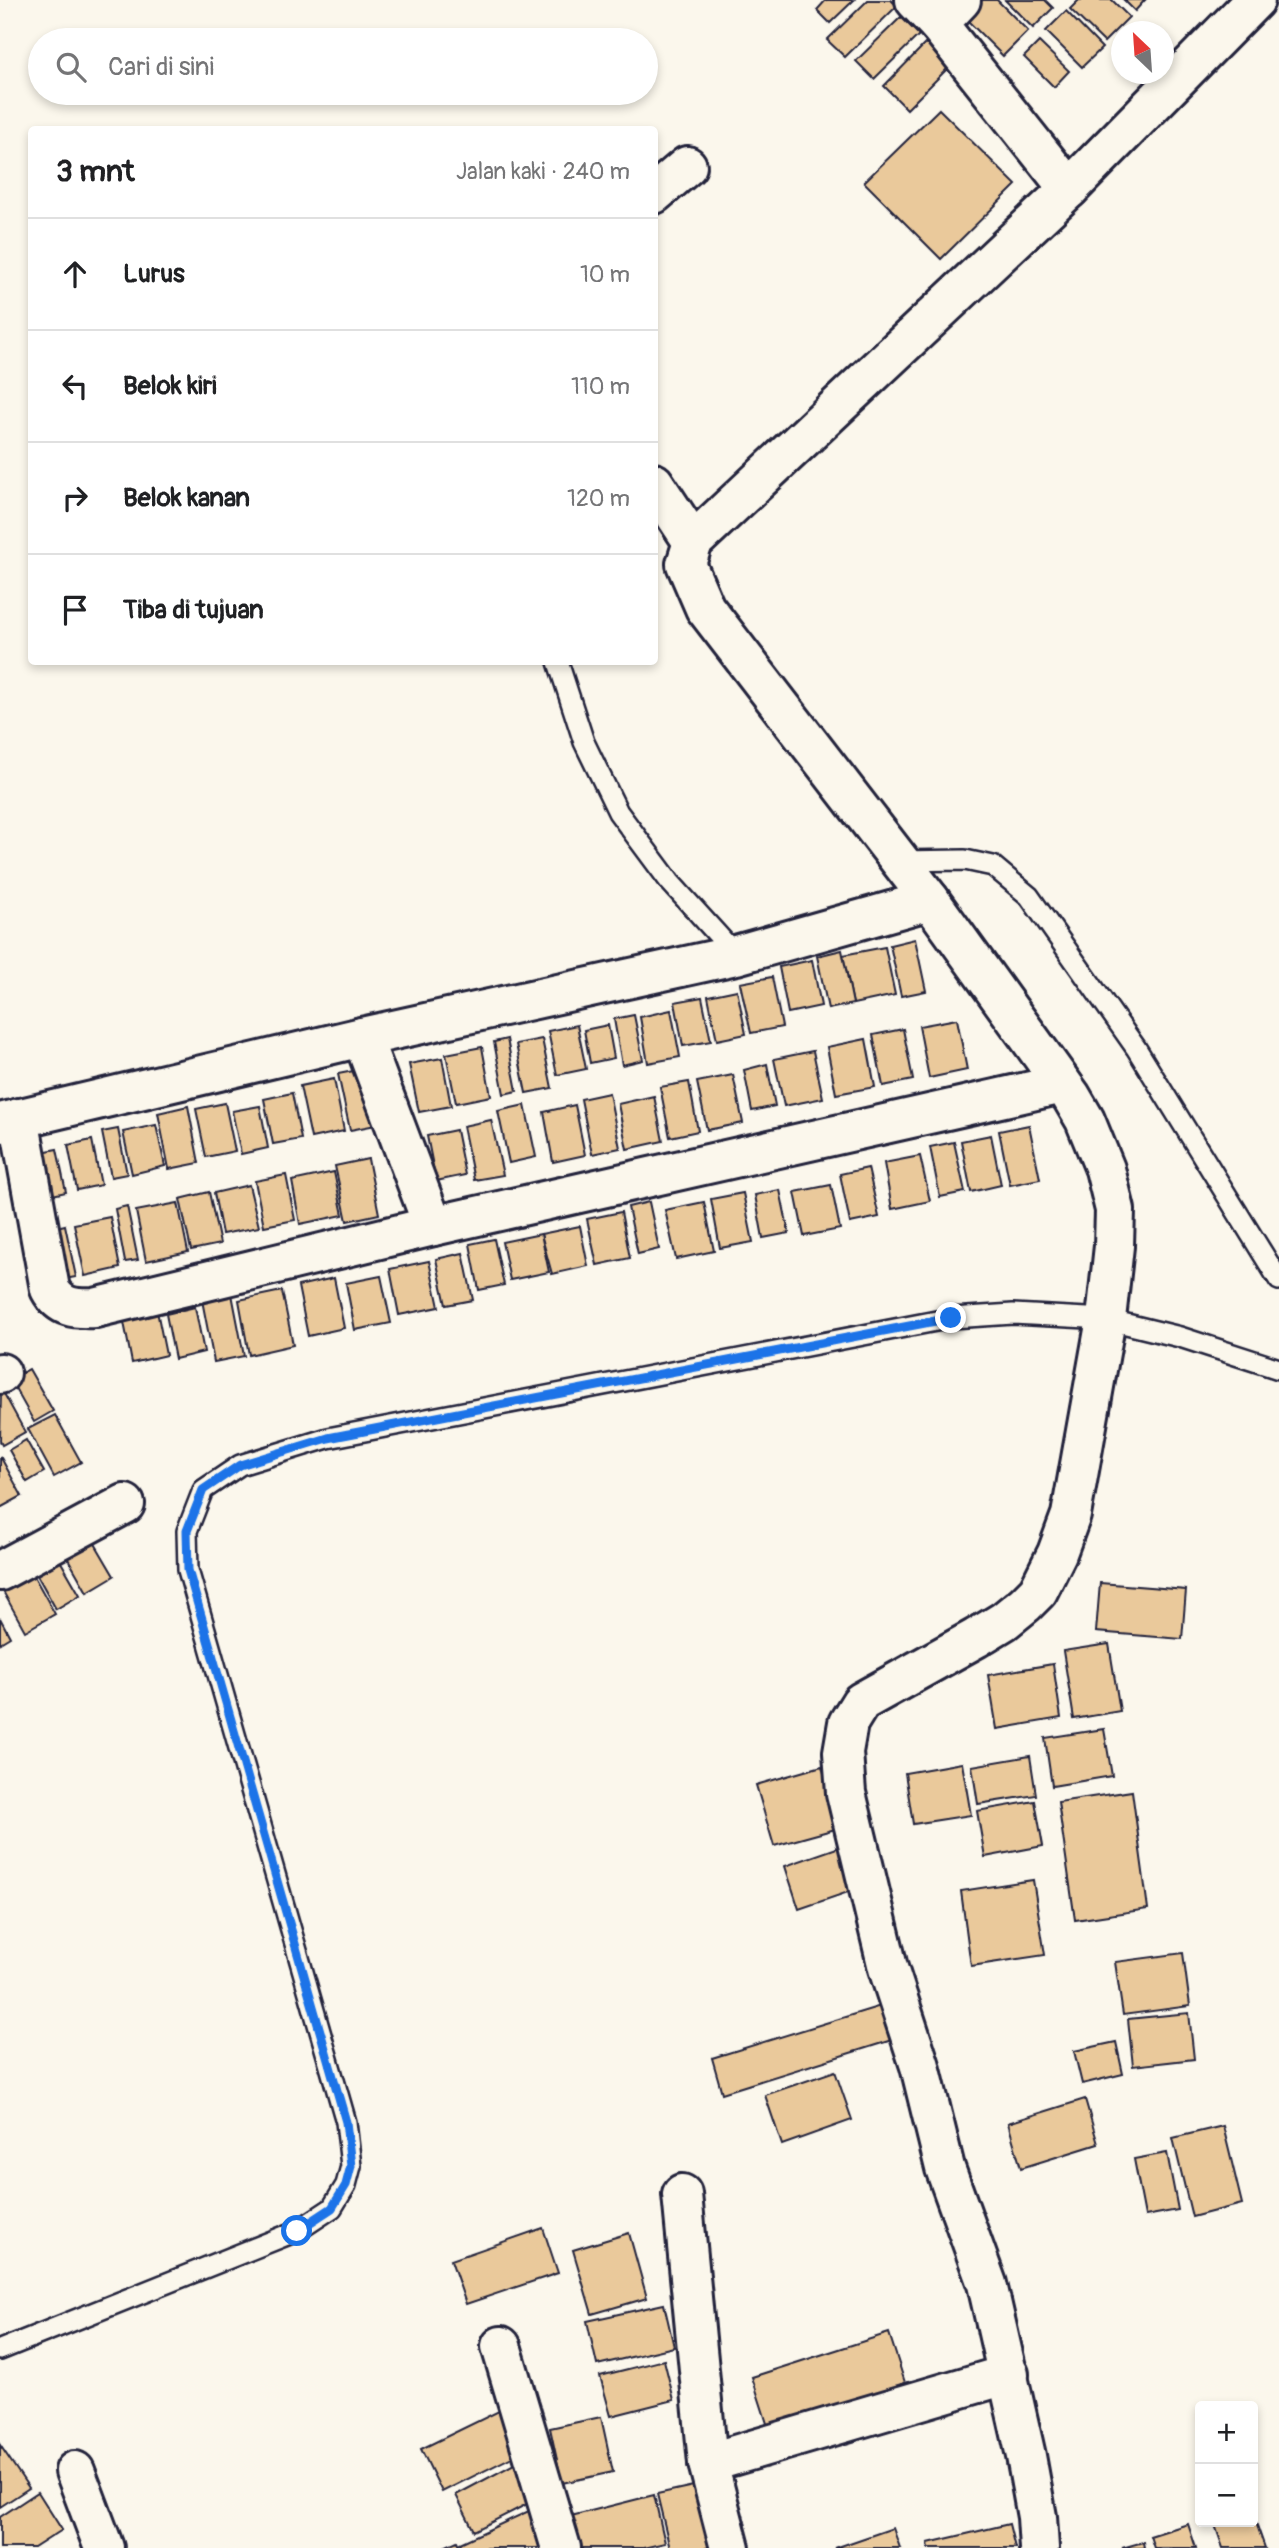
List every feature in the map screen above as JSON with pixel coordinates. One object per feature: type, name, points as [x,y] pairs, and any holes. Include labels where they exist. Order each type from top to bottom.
[{"type":"street","points":[[1039,2548],[1037,2517],[1026,2456],[987,2284],[945,2168],[920,2066],[888,1968],[846,1793],[843,1752],[848,1723],[861,1702],[1004,1621],[1038,1591],[1057,1553],[1071,1515],[1105,1319],[1114,1246],[1115,1210],[1105,1169],[1085,1120],[1062,1084],[930,900],[705,608],[686,564],[693,542],[1069,190],[1255,0]]},
{"type":"street","points":[[938,8],[1069,190]]},
{"type":"street","points":[[658,191],[687,166]]},
{"type":"street","points":[[658,489],[693,542]]},
{"type":"street","points":[[930,900],[736,956],[362,1037],[9,1121],[50,1289],[55,1299],[64,1305],[77,1309],[95,1308],[433,1226],[1062,1084]]},
{"type":"street","points":[[362,1037],[433,1226]]},
{"type":"street","points":[[0,1571],[125,1504]]},
{"type":"street","points":[[682,2194],[708,2463],[730,2548]]},
{"type":"street","points":[[501,2346],[561,2548]]},
{"type":"street","points":[[708,2463],[1009,2374]]},
{"type":"street","points":[[75,2471],[104,2548]]},
{"type":"lane","points":[[559,665],[584,742],[618,812],[670,883],[736,956]]},
{"type":"lane","points":[[899,861],[965,860],[993,866],[1029,896],[1136,1048],[1279,1280]]},
{"type":"lane","points":[[0,2350],[297,2231],[332,2208],[346,2185],[351,2166],[346,2122],[188,1570],[187,1531],[203,1490],[240,1465],[328,1438],[951,1318],[1013,1314],[1105,1319],[1180,1337],[1279,1369]]},
{"type":"building","points":[[826,0],[854,0],[830,23],[817,10]]},
{"type":"building","points":[[868,0],[891,0],[897,6],[845,57],[827,40]]},
{"type":"building","points":[[979,0],[997,0],[1028,31],[1003,56],[963,16]]},
{"type":"building","points":[[1005,0],[1045,0],[1053,8],[1033,28]]},
{"type":"building","points":[[1079,0],[1112,0],[1129,17],[1125,21],[1111,21],[1111,35],[1104,42],[1070,9]]},
{"type":"building","points":[[1124,0],[1145,0],[1135,11]]},
{"type":"building","points":[[1066,11],[1102,48],[1082,67],[1046,31]]},
{"type":"building","points":[[901,17],[919,35],[874,79],[856,61]]},
{"type":"building","points":[[1039,42],[1069,71],[1054,87],[1024,57]]},
{"type":"building","points":[[926,43],[950,66],[907,109],[884,86]]},
{"type":"building","points":[[939,109],[1016,185],[941,259],[864,182]]},
{"type":"building","points":[[915,939],[926,991],[901,996],[890,945]]},
{"type":"building","points":[[885,947],[895,995],[853,1004],[843,955]]},
{"type":"building","points":[[842,950],[853,1004],[828,1009],[817,956]]},
{"type":"building","points":[[812,960],[821,1006],[788,1013],[779,967]]},
{"type":"building","points":[[772,977],[782,1027],[751,1033],[740,983]]},
{"type":"building","points":[[737,990],[746,1034],[717,1040],[708,996]]},
{"type":"building","points":[[702,997],[711,1041],[683,1046],[675,1002]]},
{"type":"building","points":[[671,1010],[680,1057],[648,1063],[640,1017]]},
{"type":"building","points":[[634,1015],[643,1060],[622,1065],[614,1019]]},
{"type":"building","points":[[957,1019],[967,1070],[929,1078],[919,1026]]},
{"type":"building","points":[[577,1025],[586,1069],[557,1075],[548,1031]]},
{"type":"building","points":[[608,1025],[614,1058],[590,1063],[584,1030]]},
{"type":"building","points":[[903,1029],[913,1080],[883,1086],[873,1035]]},
{"type":"building","points":[[507,1039],[517,1091],[504,1094],[494,1042]]},
{"type":"building","points":[[542,1039],[552,1088],[526,1093],[516,1044]]},
{"type":"building","points":[[866,1039],[875,1087],[836,1094],[827,1047]]},
{"type":"building","points":[[482,1047],[491,1096],[456,1103],[446,1054]]},
{"type":"building","points":[[813,1051],[823,1098],[784,1106],[774,1059]]},
{"type":"building","points":[[442,1058],[451,1106],[419,1112],[409,1064]]},
{"type":"building","points":[[767,1064],[775,1106],[752,1111],[744,1070]]},
{"type":"building","points":[[364,1069],[376,1125],[350,1130],[338,1074]]},
{"type":"building","points":[[733,1075],[743,1123],[707,1130],[697,1082]]},
{"type":"building","points":[[334,1079],[344,1131],[311,1138],[300,1086]]},
{"type":"building","points":[[689,1082],[698,1131],[670,1137],[660,1087]]},
{"type":"building","points":[[292,1093],[301,1139],[273,1144],[264,1099]]},
{"type":"building","points":[[609,1093],[620,1148],[592,1154],[581,1099]]},
{"type":"building","points":[[654,1096],[663,1141],[627,1149],[618,1104]]},
{"type":"building","points":[[225,1103],[235,1151],[206,1157],[196,1109]]},
{"type":"building","points":[[525,1105],[536,1157],[509,1163],[498,1111]]},
{"type":"building","points":[[575,1105],[585,1155],[553,1162],[544,1112]]},
{"type":"building","points":[[188,1106],[199,1163],[169,1169],[158,1113]]},
{"type":"building","points":[[260,1106],[268,1148],[241,1154],[232,1111]]},
{"type":"building","points":[[491,1120],[503,1175],[474,1180],[463,1126]]},
{"type":"building","points":[[156,1125],[165,1166],[132,1174],[123,1132]]},
{"type":"building","points":[[1029,1125],[1040,1179],[1010,1185],[999,1131]]},
{"type":"building","points":[[118,1129],[127,1174],[111,1177],[102,1132]]},
{"type":"building","points":[[456,1130],[465,1175],[436,1181],[427,1136]]},
{"type":"building","points":[[991,1135],[1001,1185],[971,1192],[961,1141]]},
{"type":"building","points":[[92,1140],[101,1185],[77,1190],[68,1145]]},
{"type":"building","points":[[954,1142],[965,1192],[940,1197],[930,1147]]},
{"type":"building","points":[[57,1149],[66,1192],[39,1198],[31,1154]]},
{"type":"building","points":[[920,1156],[930,1201],[892,1209],[884,1163]]},
{"type":"building","points":[[368,1159],[379,1214],[347,1221],[335,1166]]},
{"type":"building","points":[[868,1168],[879,1217],[850,1223],[840,1174]]},
{"type":"building","points":[[334,1172],[343,1215],[300,1224],[292,1181]]},
{"type":"building","points":[[286,1175],[295,1220],[264,1226],[255,1181]]},
{"type":"building","points":[[249,1185],[259,1227],[222,1234],[214,1193]]},
{"type":"building","points":[[831,1185],[840,1229],[804,1236],[795,1192]]},
{"type":"building","points":[[780,1190],[789,1233],[763,1238],[755,1195]]},
{"type":"building","points":[[209,1192],[220,1244],[191,1250],[180,1199]]},
{"type":"building","points":[[743,1193],[753,1242],[720,1248],[711,1199]]},
{"type":"building","points":[[649,1202],[659,1249],[638,1254],[628,1207]]},
{"type":"building","points":[[704,1202],[714,1251],[676,1259],[665,1210]]},
{"type":"building","points":[[178,1203],[188,1252],[146,1261],[136,1211]]},
{"type":"building","points":[[127,1206],[138,1260],[125,1262],[115,1209]]},
{"type":"building","points":[[621,1212],[630,1258],[597,1265],[587,1219]]},
{"type":"building","points":[[110,1217],[120,1268],[85,1276],[74,1224]]},
{"type":"building","points":[[65,1225],[76,1277],[58,1280],[48,1229]]},
{"type":"building","points":[[580,1226],[588,1266],[552,1274],[541,1234]]},
{"type":"building","points":[[541,1234],[549,1272],[510,1280],[502,1242]]},
{"type":"building","points":[[494,1239],[504,1285],[479,1290],[470,1244]]},
{"type":"building","points":[[463,1253],[473,1300],[446,1305],[436,1259]]},
{"type":"building","points":[[429,1261],[439,1307],[399,1315],[390,1269]]},
{"type":"building","points":[[381,1276],[391,1323],[355,1330],[346,1283]]},
{"type":"building","points":[[334,1278],[344,1328],[308,1336],[298,1286]]},
{"type":"building","points":[[282,1291],[293,1345],[249,1355],[239,1300]]},
{"type":"building","points":[[232,1294],[244,1356],[214,1362],[202,1300]]},
{"type":"building","points":[[195,1307],[204,1352],[175,1359],[166,1314]]},
{"type":"building","points":[[157,1311],[166,1355],[132,1363],[123,1317]]},
{"type":"building","points":[[29,1369],[53,1411],[34,1422],[10,1379]]},
{"type":"building","points":[[1,1388],[25,1432],[2,1445],[0,1441]]},
{"type":"building","points":[[55,1415],[81,1462],[54,1477],[28,1429]]},
{"type":"building","points":[[26,1440],[44,1472],[27,1482],[9,1450]]},
{"type":"building","points":[[0,1456],[22,1496],[0,1508]]},
{"type":"building","points":[[90,1535],[114,1576],[87,1592],[63,1550]]},
{"type":"building","points":[[54,1550],[80,1595],[56,1609],[31,1564]]},
{"type":"building","points":[[30,1569],[55,1614],[25,1631],[0,1586]]},
{"type":"building","points":[[1100,1583],[1186,1590],[1182,1639],[1096,1632]]},
{"type":"building","points":[[0,1618],[10,1637],[0,1643]]},
{"type":"building","points":[[1109,1644],[1120,1711],[1074,1719],[1063,1651]]},
{"type":"building","points":[[1053,1664],[1061,1718],[997,1729],[988,1675]]},
{"type":"building","points":[[1104,1729],[1112,1776],[1052,1786],[1045,1738]]},
{"type":"building","points":[[1030,1756],[1036,1795],[978,1804],[972,1766]]},
{"type":"building","points":[[962,1763],[971,1815],[913,1824],[905,1773]]},
{"type":"building","points":[[822,1766],[839,1828],[774,1846],[756,1785]]},
{"type":"building","points":[[1132,1791],[1148,1909],[1075,1920],[1058,1802]]},
{"type":"building","points":[[1035,1801],[1043,1846],[985,1857],[977,1811]]},
{"type":"building","points":[[851,1843],[866,1886],[799,1909],[785,1866]]},
{"type":"building","points":[[1033,1880],[1045,1955],[971,1966],[961,1891]]},
{"type":"building","points":[[1183,1953],[1190,2006],[1123,2015],[1115,1962]]},
{"type":"building","points":[[884,2005],[895,2039],[722,2093],[712,2058]]},
{"type":"building","points":[[1189,2013],[1194,2059],[1133,2066],[1128,2019]]},
{"type":"building","points":[[1116,2042],[1123,2074],[1082,2084],[1074,2051]]},
{"type":"building","points":[[835,2071],[852,2120],[782,2145],[765,2095]]},
{"type":"building","points":[[1085,2099],[1098,2144],[1021,2168],[1008,2123]]},
{"type":"building","points":[[1223,2126],[1242,2204],[1192,2217],[1173,2138]]},
{"type":"building","points":[[1167,2153],[1178,2210],[1145,2216],[1134,2159]]},
{"type":"building","points":[[543,2228],[558,2273],[466,2304],[451,2260]]},
{"type":"building","points":[[629,2233],[647,2298],[592,2314],[573,2250]]},
{"type":"building","points":[[664,2304],[674,2347],[597,2365],[587,2321]]},
{"type":"building","points":[[889,2333],[909,2395],[772,2439],[752,2377]]},
{"type":"building","points":[[664,2360],[674,2400],[611,2416],[600,2376]]},
{"type":"building","points":[[507,2407],[528,2449],[442,2492],[421,2449]]},
{"type":"building","points":[[601,2417],[613,2472],[562,2483],[550,2428]]},
{"type":"building","points":[[0,2445],[29,2488],[0,2507]]},
{"type":"building","points":[[514,2464],[533,2501],[474,2531],[456,2495]]},
{"type":"building","points":[[707,2483],[721,2548],[670,2548],[657,2494]]},
{"type":"building","points":[[38,2492],[62,2530],[34,2548],[0,2548],[0,2517]]},
{"type":"building","points":[[654,2495],[665,2543],[643,2548],[579,2548],[571,2516]]},
{"type":"building","points":[[531,2510],[548,2548],[463,2548],[460,2543]]},
{"type":"building","points":[[1009,2524],[1015,2548],[929,2548],[928,2543]]},
{"type":"building","points":[[1188,2524],[1196,2548],[1154,2548],[1150,2536]]},
{"type":"building","points":[[1216,2527],[1258,2527],[1265,2548],[1223,2548]]},
{"type":"building","points":[[893,2528],[900,2548],[835,2548]]},
{"type":"building","points":[[457,2541],[460,2548],[442,2548]]},
{"type":"building","points":[[1143,2542],[1144,2548],[1122,2548]]},
{"type":"route","points":[[297,2231],[332,2208],[346,2185],[351,2166],[346,2122],[188,1570],[187,1531],[203,1490],[240,1465],[328,1438],[951,1318]]}]
